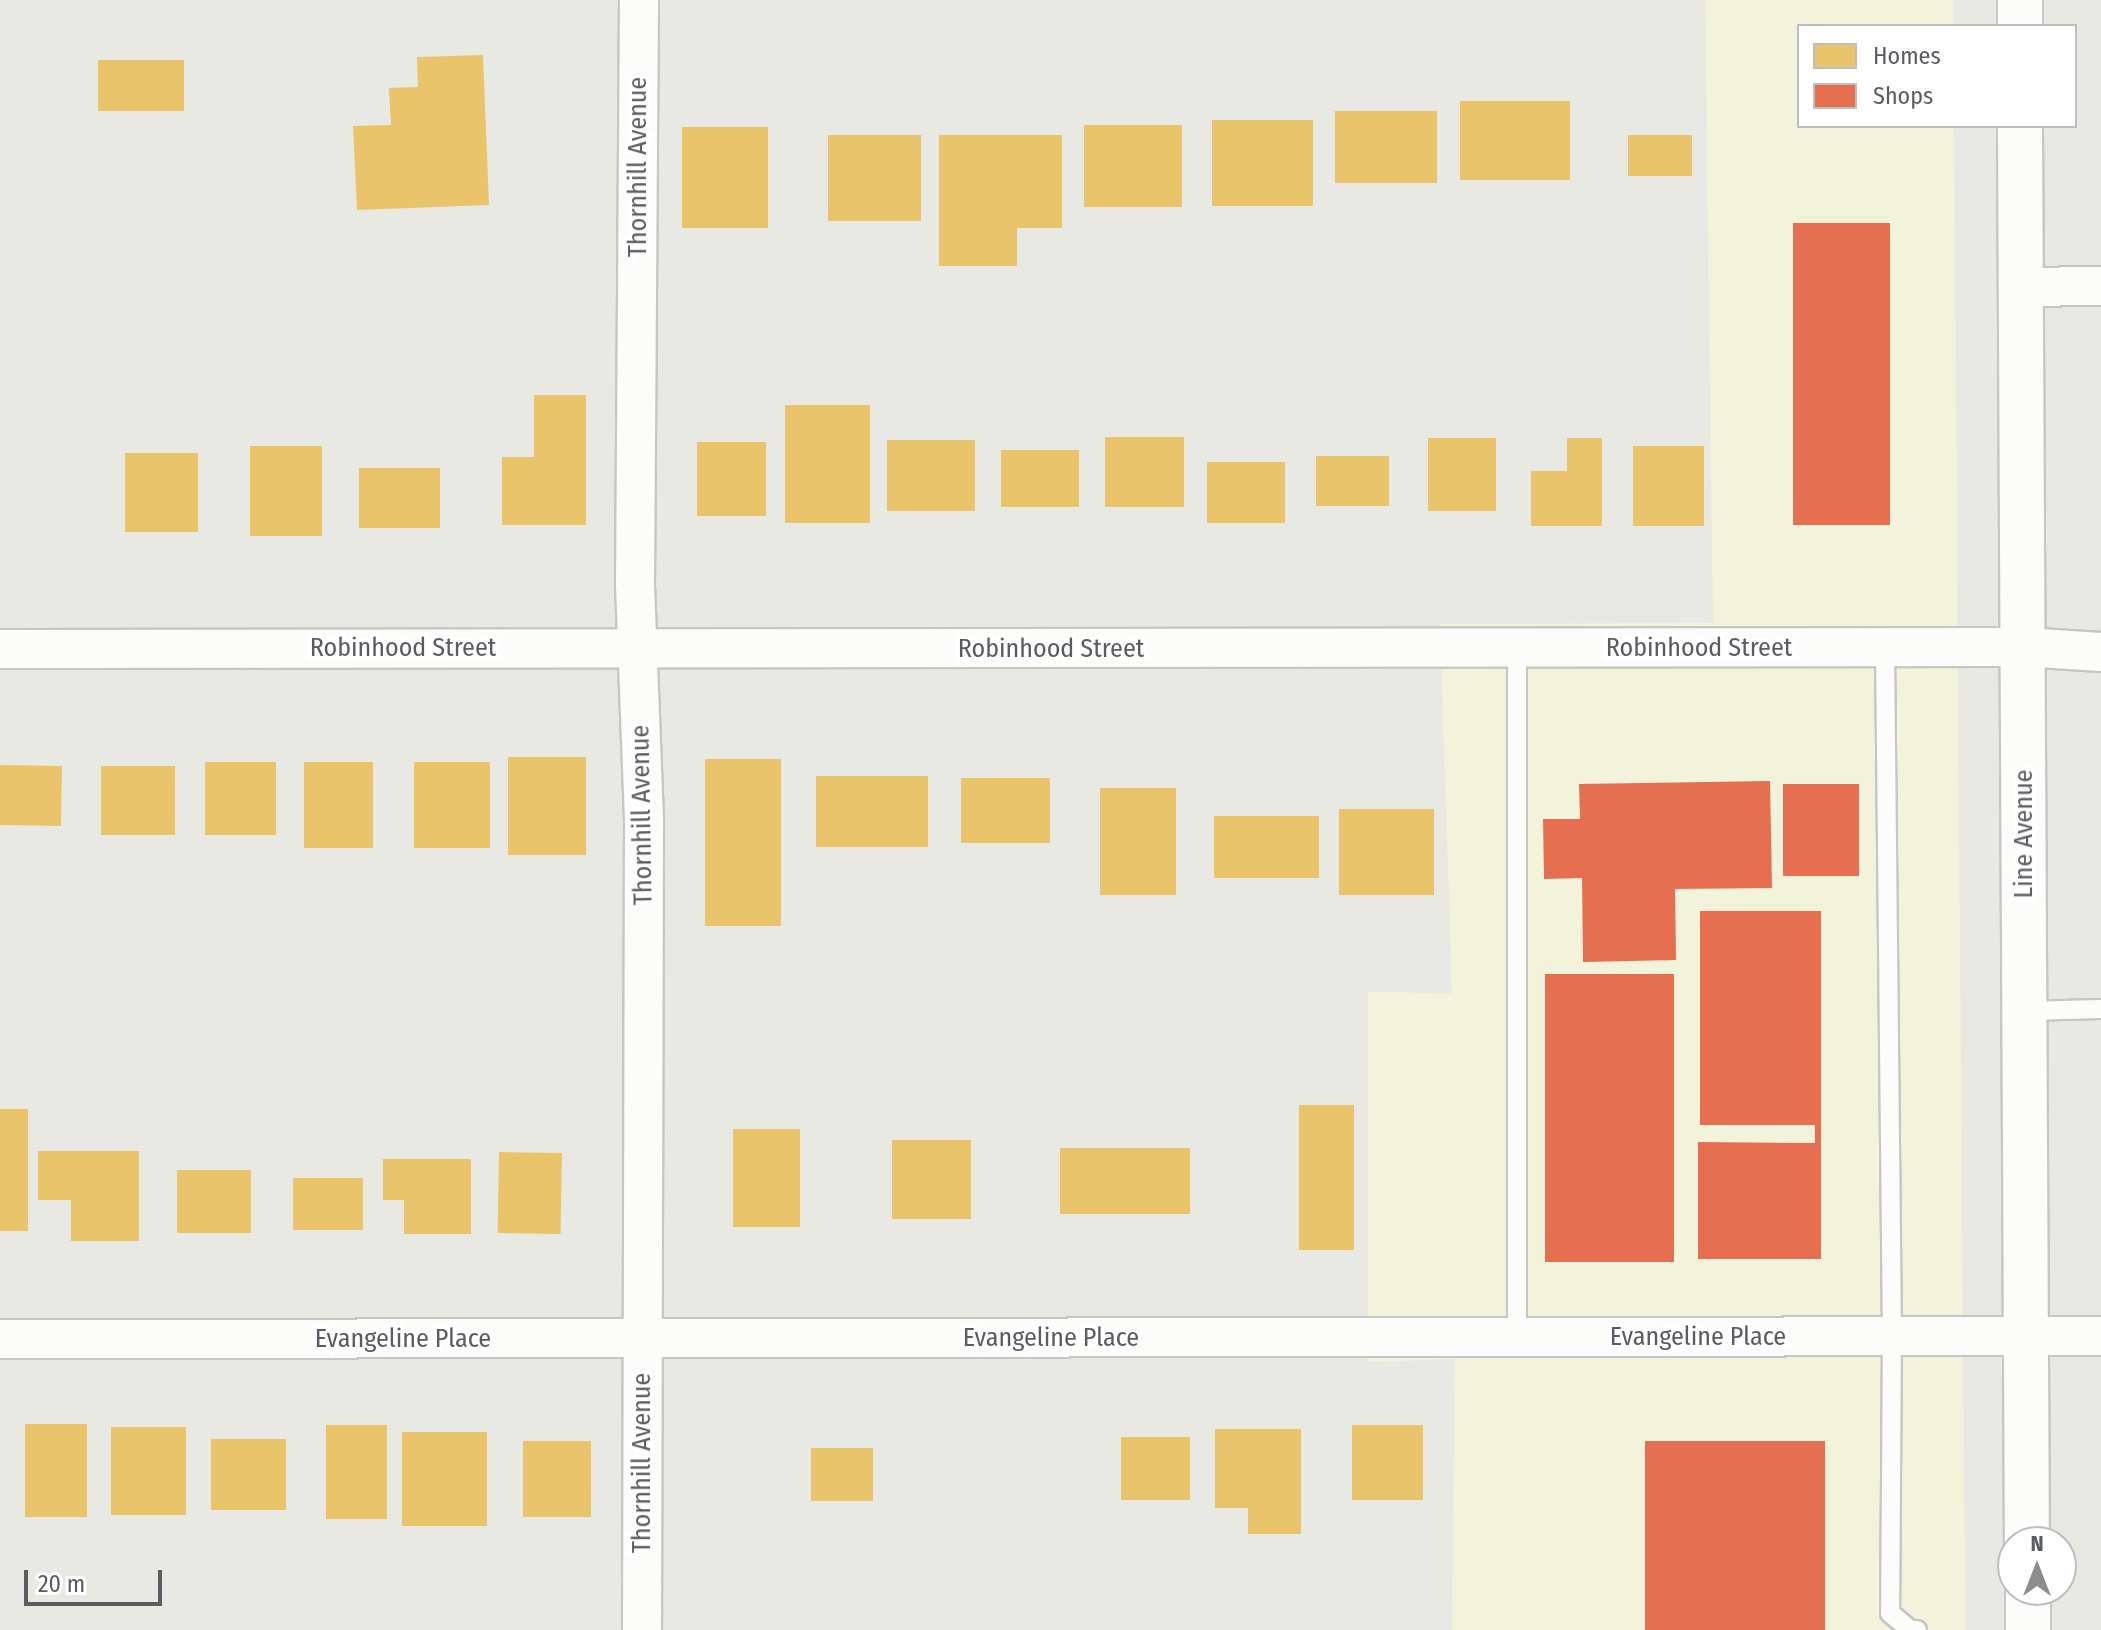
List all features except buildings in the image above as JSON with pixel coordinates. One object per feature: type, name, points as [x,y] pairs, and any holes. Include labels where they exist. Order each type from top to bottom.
[{"type":"main road","points":[[2020,0],[2020,24]]},
{"type":"main road","name":"Line Avenue","points":[[2020,128],[2027,1526]]},
{"type":"main road","points":[[2028,1606],[2028,1630]]},
{"type":"street","name":"Thornhill Avenue","points":[[639,0],[635,585],[644,820],[642,1630]]},
{"type":"street","points":[[2020,287],[2101,286]]},
{"type":"street","name":"Robinhood Street","points":[[0,649],[2023,647],[2101,652]]},
{"type":"street","name":"Evangeline Place","points":[[0,1339],[2101,1336]]},
{"type":"lane","points":[[1885,647],[1892,1336],[1890,1613],[1910,1630],[1917,1630]]},
{"type":"lane","points":[[1517,648],[1517,1338]]},
{"type":"lane","points":[[2025,1011],[2101,1009]]},
{"type":"shaded area","points":[[1705,0],[1953,0],[1953,24],[1797,24],[1797,128],[1954,128],[1965,1630],[1452,1630],[1455,1359],[1368,1362],[1368,992],[1452,993],[1440,624],[1713,623]]}]
